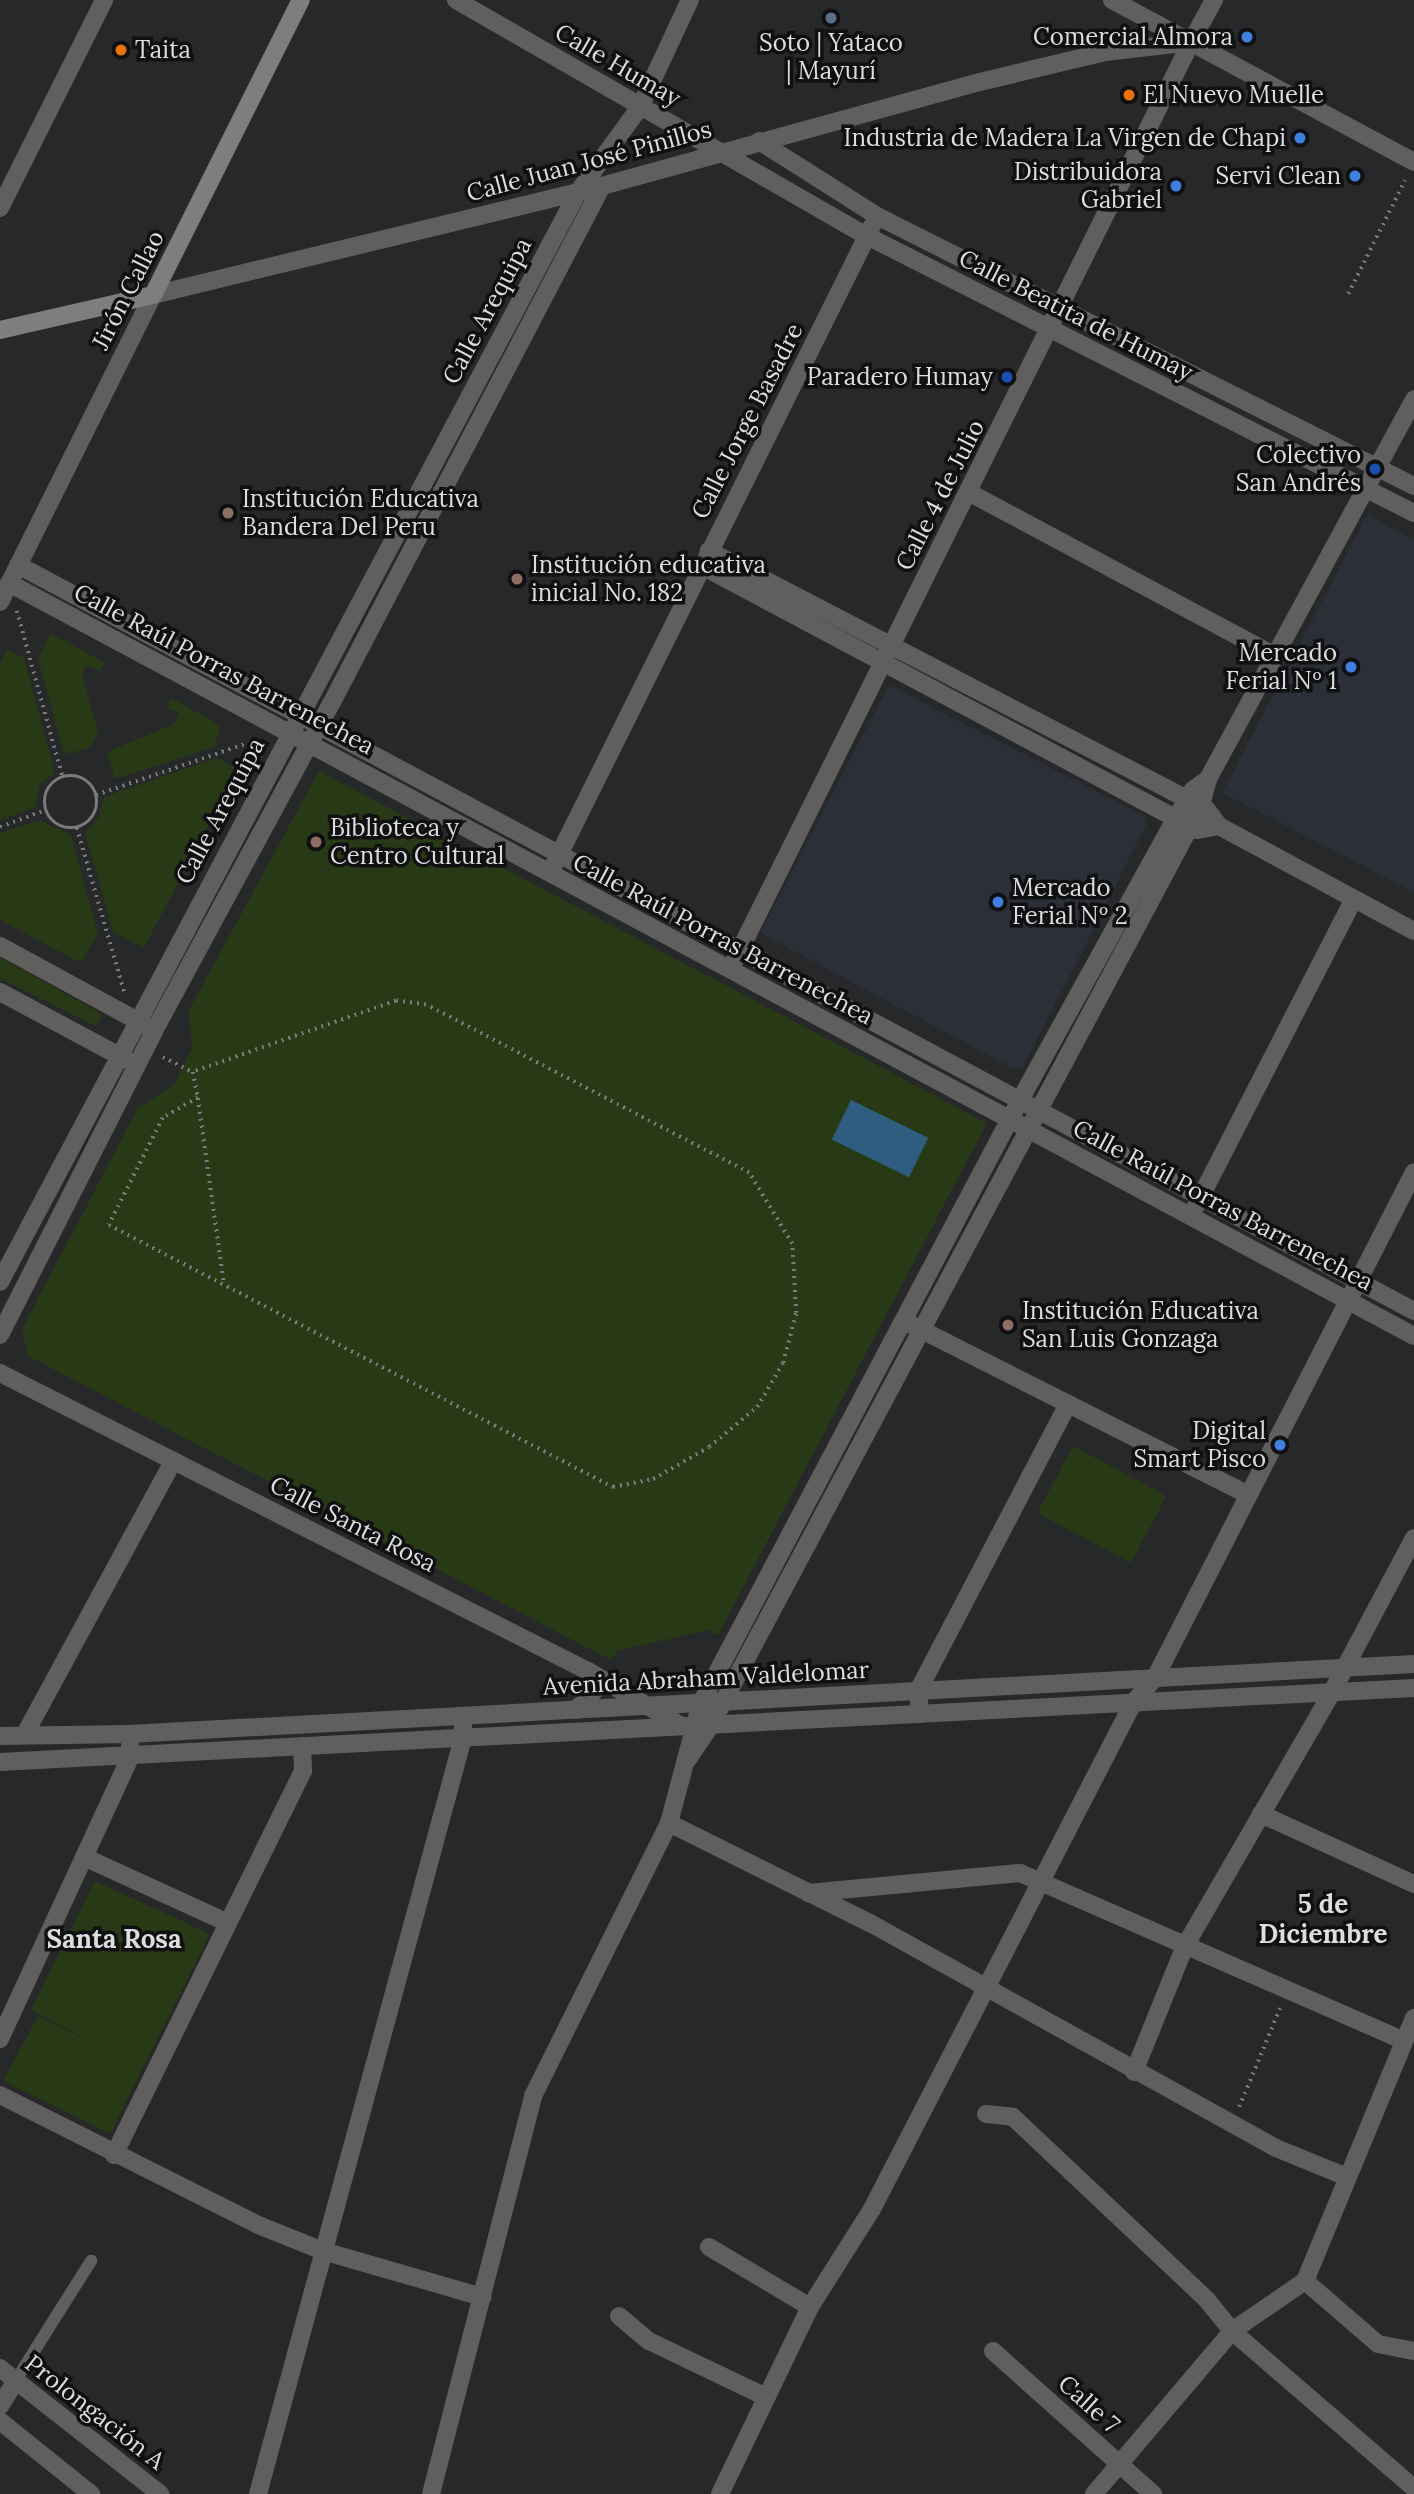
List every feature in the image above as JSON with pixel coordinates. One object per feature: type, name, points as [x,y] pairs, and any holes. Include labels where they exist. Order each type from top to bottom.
[{"type":"main road","name":"Jirón Callao","points":[[153,295],[301,0]]},
{"type":"main road","name":"Calle Juan José Pinillos","points":[[0,330],[153,295]]},
{"type":"street","points":[[0,208],[104,0]]},
{"type":"street","name":"Calle Humay","points":[[456,0],[720,151]]},
{"type":"street","name":"Calle Arequipa","points":[[0,1282],[136,1020],[578,192],[640,107],[690,0]]},
{"type":"street","points":[[1112,0],[1191,41],[1411,168]]},
{"type":"street","name":"Calle 4 de Julio","points":[[731,969],[886,654],[970,493],[1191,41],[1214,0]]},
{"type":"street","name":"Calle Juan José Pinillos","points":[[153,295],[602,186],[720,151],[1105,52],[1191,41]]},
{"type":"street","name":"Calle Beatita de Humay","points":[[759,141],[877,216],[1414,486]]},
{"type":"street","name":"Calle Beatita de Humay","points":[[720,151],[867,236],[1414,513]]},
{"type":"street","name":"Calle Arequipa","points":[[0,1335],[154,1031],[311,742],[602,186]]},
{"type":"street","name":"Calle Jorge Basadre","points":[[549,874],[877,216]]},
{"type":"street","name":"Jirón Callao","points":[[8,605],[9,583],[153,295]]},
{"type":"street","points":[[430,2494],[533,2096],[669,1823],[701,1703],[1009,1120],[1277,657],[1414,398]]},
{"type":"street","points":[[970,493],[1277,657]]},
{"type":"street","points":[[706,558],[886,654],[1198,830],[1219,827]]},
{"type":"street","name":"Calle Raúl Porras Barrenechea","points":[[18,565],[320,724],[558,857],[1414,1311]]},
{"type":"street","name":"Calle Raúl Porras Barrenechea","points":[[9,583],[291,731],[549,874],[1009,1120],[1349,1298],[1414,1336]]},
{"type":"street","points":[[886,654],[1194,803],[1219,827],[1414,931]]},
{"type":"street","points":[[695,1725],[722,1702],[1036,1112],[1183,822]]},
{"type":"street","points":[[1192,1214],[1353,900]]},
{"type":"street","points":[[0,946],[154,1031]]},
{"type":"street","points":[[0,992],[118,1055],[141,1057]]},
{"type":"street","points":[[720,2494],[764,2396],[810,2307],[872,2209],[1044,1882],[1133,1703],[1155,1678],[1414,1172]]},
{"type":"street","points":[[903,1321],[1248,1495]]},
{"type":"street","name":"Calle Santa Rosa","points":[[0,1373],[588,1671],[646,1704],[695,1725]]},
{"type":"street","points":[[920,1714],[918,1691],[1068,1404]]},
{"type":"street","points":[[24,1734],[173,1461]]},
{"type":"street","points":[[1134,2072],[1185,1946],[1332,1692],[1414,1538]]},
{"type":"street","name":"Avenida Abraham Valdelomar","points":[[0,1735],[129,1734],[1414,1664]]},
{"type":"street","points":[[576,1710],[595,1690],[588,1671]]},
{"type":"street","name":"Avenida Abraham Valdelomar","points":[[0,1762],[1414,1688]]},
{"type":"street","points":[[258,2494],[463,1738],[463,1716]]},
{"type":"street","points":[[0,2039],[131,1755],[129,1734]]},
{"type":"street","points":[[114,2155],[303,1772],[302,1746]]},
{"type":"street","points":[[1261,1814],[1414,1884]]},
{"type":"street","points":[[669,1823],[989,1988],[1230,2124],[1346,2177]]},
{"type":"street","points":[[84,1857],[228,1923]]},
{"type":"street","points":[[808,1893],[1020,1873],[1404,2041]]},
{"type":"street","points":[[1094,2494],[1232,2331],[1305,2281],[1414,2018]]},
{"type":"street","points":[[0,2095],[114,2155],[256,2224],[323,2251],[482,2297]]},
{"type":"street","points":[[986,2114],[1013,2117],[1207,2300],[1232,2331],[1414,2488]]},
{"type":"street","points":[[709,2247],[810,2307]]},
{"type":"street","points":[[1305,2281],[1378,2344],[1414,2351]]},
{"type":"street","points":[[618,2316],[649,2341],[764,2396]]},
{"type":"street","name":"Calle 7","points":[[993,2351],[1153,2494]]},
{"type":"street","name":"Prolongación A","points":[[0,2368],[160,2494]]},
{"type":"street","points":[[0,2406],[16,2380]]},
{"type":"street","points":[[0,2421],[91,2494]]},
{"type":"lane","points":[[16,2380],[91,2261]]},
{"type":"path","points":[[1348,294],[1411,168]]},
{"type":"path","points":[[8,605],[63,778]]},
{"type":"path","points":[[96,795],[262,738]]},
{"type":"path","points":[[63,778],[83,778],[96,795],[94,816],[77,828],[56,824],[46,810],[47,793],[63,778]]},
{"type":"path","points":[[0,827],[46,810]]},
{"type":"path","points":[[77,828],[126,996]]},
{"type":"path","points":[[141,1057],[193,1072],[320,1031],[344,1016],[396,1001],[426,1005],[748,1173],[792,1244],[796,1313],[783,1363],[757,1407],[709,1447],[653,1479],[613,1486],[109,1224],[163,1118],[198,1098]]},
{"type":"path","points":[[193,1072],[224,1284]]},
{"type":"path","points":[[1230,2124],[1287,1989]]},
{"type":"shaded area","name":"Mercado Ferial Nº 1","points":[[1367,515],[1414,540],[1414,892],[1222,793]]},
{"type":"shaded area","name":"Mercado Ferial Nº 2","points":[[889,685],[1145,816],[1147,824],[1023,1067],[1014,1069],[760,933]]},
{"type":"green space","points":[[51,633],[105,663],[100,671],[87,665],[82,674],[98,732],[90,748],[64,754],[38,659]]},
{"type":"green space","points":[[7,649],[24,658],[55,773],[40,784],[36,807],[0,820],[0,664]]},
{"type":"green space","points":[[171,698],[220,725],[215,747],[115,779],[107,752],[174,724],[179,713],[166,707]]},
{"type":"green space","points":[[216,758],[238,769],[144,948],[113,932],[85,833],[98,818],[104,797]]},
{"type":"green space","points":[[319,771],[987,1123],[718,1635],[708,1630],[617,1651],[611,1660],[28,1356],[22,1329],[138,1108],[174,1085],[192,1048],[189,1010]]},
{"type":"green space","points":[[39,820],[71,835],[98,934],[81,963],[0,920],[0,833]]},
{"type":"green space","points":[[0,957],[98,1012],[101,1017],[95,1026],[0,978]]},
{"type":"green space","points":[[1073,1446],[1167,1496],[1131,1563],[1037,1513]]},
{"type":"green space","points":[[95,1881],[210,1934],[110,2134],[3,2081],[38,2016],[100,2047],[31,2010]]},
{"type":"water","points":[[851,1100],[928,1138],[909,1177],[832,1140]]},
{"type":"place","name":"Soto | Yataco | Mayurí","points":[[831,18]]},
{"type":"place","name":"Comercial Almora","points":[[1247,37]]},
{"type":"place","name":"Taita","points":[[121,50]]},
{"type":"place","name":"El Nuevo Muelle","points":[[1129,95]]},
{"type":"place","name":"Industria de Madera La Virgen de Chapi","points":[[1300,138]]},
{"type":"place","name":"Servi Clean","points":[[1355,176]]},
{"type":"place","name":"Distribuidora Gabriel","points":[[1176,186]]},
{"type":"place","name":"Paradero Humay","points":[[1007,377]]},
{"type":"place","name":"Colectivo San Andrés","points":[[1375,469]]},
{"type":"place","name":"Institución Educativa Bandera Del Peru","points":[[228,513]]},
{"type":"place","name":"Institución educativa inicial No. 182","points":[[517,579]]},
{"type":"place","name":"Mercado Ferial Nº 1","points":[[1351,667]]},
{"type":"place","name":"Biblioteca y Centro Cultural","points":[[316,842]]},
{"type":"place","name":"Mercado Ferial Nº 2","points":[[998,902]]},
{"type":"place","name":"Institución Educativa San Luis Gonzaga","points":[[1008,1325]]},
{"type":"place","name":"Digital Smart Pisco","points":[[1280,1445]]},
{"type":"district","name":"5 de Diciembre","points":[[1323,1919]]},
{"type":"district","name":"Santa Rosa","points":[[114,1939]]}]
